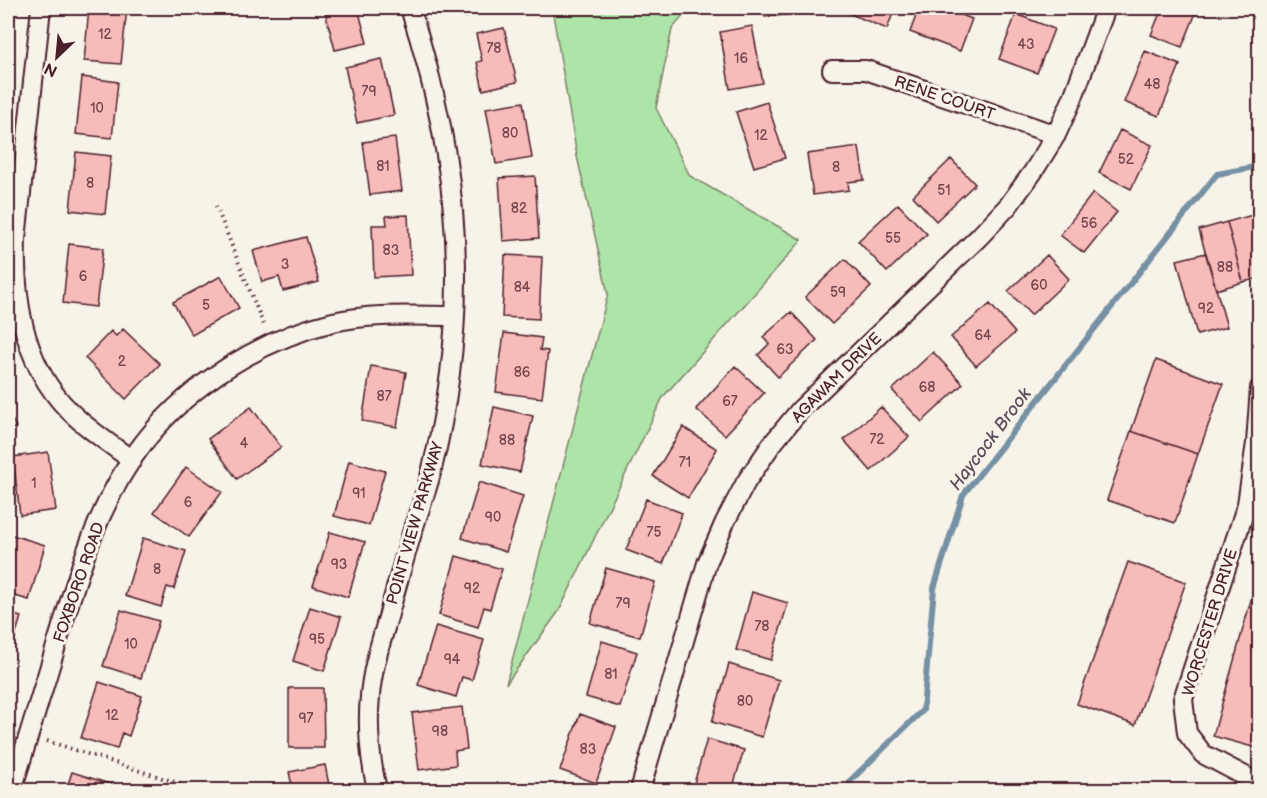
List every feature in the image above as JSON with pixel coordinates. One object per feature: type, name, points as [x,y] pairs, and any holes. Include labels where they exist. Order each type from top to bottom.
[{"type":"street","points":[[41,8],[16,239],[15,276],[19,310],[27,342],[39,371],[56,397],[77,418],[132,460]]},
{"type":"street","name":"POINT VIEW PARKWAY","points":[[377,790],[371,765],[368,731],[370,696],[376,660],[431,474],[453,348],[455,316],[456,235],[451,177],[428,62],[410,8]]},
{"type":"street","name":"AGAWAM DRIVE","points":[[640,790],[707,563],[746,482],[772,444],[800,410],[979,237],[1008,206],[1034,172],[1056,135],[1072,100],[1106,8]]},
{"type":"street","name":"RENE COURT","points":[[832,70],[867,70],[1056,135]]},
{"type":"street","name":"FOXBORO ROAD","points":[[12,790],[77,574],[88,545],[117,484],[144,442],[160,423],[192,394],[226,369],[297,332],[362,317],[455,316]]},
{"type":"street","name":"WORCESTER DRIVE","points":[[1260,388],[1256,443],[1247,504],[1183,699],[1187,733],[1203,754],[1260,784]]},
{"type":"path","points":[[216,206],[271,344]]},
{"type":"path","points":[[29,735],[181,784]]},
{"type":"green space","points":[[552,8],[690,8],[672,29],[656,108],[690,176],[802,240],[663,397],[559,611],[506,684],[608,294],[577,156]]},
{"type":"building","points":[[89,8],[127,8],[121,64],[84,61]]},
{"type":"building","points":[[324,8],[358,8],[367,43],[335,50]]},
{"type":"building","points":[[464,8],[499,8],[466,17]]},
{"type":"building","points":[[764,8],[815,8],[816,12],[765,17]]},
{"type":"building","points":[[836,8],[895,8],[887,29]]},
{"type":"building","points":[[919,8],[942,8],[972,19],[960,51],[910,32]]},
{"type":"building","points":[[1162,8],[1198,8],[1182,47],[1151,35]]},
{"type":"building","points":[[1016,14],[1054,29],[1037,73],[999,59]]},
{"type":"building","points":[[752,26],[763,83],[730,89],[720,32]]},
{"type":"building","points":[[504,28],[517,82],[483,90],[477,62],[482,61],[476,34]]},
{"type":"building","points":[[1145,51],[1180,65],[1159,116],[1124,102]]},
{"type":"building","points":[[382,59],[394,115],[357,123],[345,67]]},
{"type":"building","points":[[82,77],[118,82],[112,138],[76,134]]},
{"type":"building","points":[[523,102],[532,158],[496,164],[486,108]]},
{"type":"building","points":[[767,102],[785,158],[754,167],[736,112]]},
{"type":"building","points":[[1120,130],[1152,145],[1131,189],[1099,173]]},
{"type":"building","points":[[395,138],[402,191],[370,195],[363,142]]},
{"type":"building","points":[[859,147],[864,180],[848,182],[849,190],[813,195],[807,154]]},
{"type":"building","points":[[76,152],[111,156],[105,214],[70,210]]},
{"type":"building","points":[[951,159],[975,184],[936,221],[913,196]]},
{"type":"building","points":[[535,176],[539,238],[503,241],[499,178]]},
{"type":"building","points":[[1093,193],[1117,212],[1084,253],[1060,235]]},
{"type":"building","points":[[898,204],[927,234],[887,272],[858,241]]},
{"type":"building","points":[[1260,213],[1260,278],[1243,282],[1227,222]]},
{"type":"building","points":[[408,215],[411,275],[374,277],[372,225],[387,225],[386,216]]},
{"type":"building","points":[[1227,222],[1243,282],[1216,290],[1199,230]]},
{"type":"building","points":[[306,237],[319,282],[283,291],[279,277],[262,282],[253,251]]},
{"type":"building","points":[[69,244],[103,248],[96,307],[63,303]]},
{"type":"building","points":[[1206,253],[1227,327],[1197,335],[1177,260]]},
{"type":"building","points":[[505,255],[542,257],[539,319],[502,317]]},
{"type":"building","points":[[1047,255],[1069,279],[1031,315],[1008,291]]},
{"type":"building","points":[[845,259],[871,287],[832,324],[805,297]]},
{"type":"building","points":[[221,276],[239,308],[192,335],[173,302]]},
{"type":"building","points":[[990,304],[1015,333],[976,366],[951,337]]},
{"type":"building","points":[[791,312],[817,340],[778,377],[758,355],[769,344],[763,337]]},
{"type":"building","points":[[123,329],[160,364],[126,399],[85,358],[111,331],[116,336]]},
{"type":"building","points":[[504,333],[542,338],[540,350],[548,351],[542,398],[496,392]]},
{"type":"building","points":[[933,352],[963,384],[922,422],[892,390]]},
{"type":"building","points":[[1156,360],[1223,384],[1198,454],[1131,431]]},
{"type":"building","points":[[371,366],[406,372],[397,427],[362,421]]},
{"type":"building","points":[[735,366],[764,393],[725,435],[696,409]]},
{"type":"building","points":[[251,407],[281,447],[237,479],[208,439]]},
{"type":"building","points":[[494,407],[533,416],[520,472],[482,464]]},
{"type":"building","points":[[881,407],[909,437],[871,471],[844,440]]},
{"type":"building","points":[[8,413],[16,427],[8,432]]},
{"type":"building","points":[[683,427],[717,449],[688,498],[653,476]]},
{"type":"building","points":[[1131,431],[1198,454],[1175,523],[1107,500]]},
{"type":"building","points":[[48,452],[56,510],[20,515],[13,457]]},
{"type":"building","points":[[349,461],[385,471],[369,525],[334,516]]},
{"type":"building","points":[[186,467],[222,492],[189,537],[154,512]]},
{"type":"building","points":[[479,482],[523,496],[506,552],[462,538]]},
{"type":"building","points":[[646,499],[682,513],[663,564],[626,550]]},
{"type":"building","points":[[330,532],[365,542],[348,597],[313,586]]},
{"type":"building","points":[[9,534],[45,545],[29,600],[8,594]]},
{"type":"building","points":[[143,538],[186,551],[174,589],[167,587],[161,607],[125,596]]},
{"type":"building","points":[[456,556],[502,569],[490,609],[484,607],[478,627],[439,615]]},
{"type":"building","points":[[1128,562],[1186,582],[1135,725],[1077,704]]},
{"type":"building","points":[[606,568],[655,582],[640,637],[590,623]]},
{"type":"building","points":[[1254,589],[1260,590],[1260,749],[1213,736]]},
{"type":"building","points":[[752,592],[788,603],[771,660],[736,650]]},
{"type":"building","points":[[310,607],[341,617],[324,671],[293,661]]},
{"type":"building","points":[[121,610],[159,621],[141,678],[103,666]]},
{"type":"building","points":[[8,613],[21,617],[8,659]]},
{"type":"building","points":[[436,626],[484,640],[472,680],[462,677],[456,697],[418,685]]},
{"type":"building","points":[[602,641],[637,652],[620,707],[586,697]]},
{"type":"building","points":[[729,664],[779,680],[762,737],[712,722]]},
{"type":"building","points":[[99,682],[142,696],[129,736],[122,733],[117,749],[81,738]]},
{"type":"building","points":[[289,688],[323,688],[324,748],[289,748]]},
{"type":"building","points":[[462,707],[467,749],[455,751],[456,765],[419,770],[412,713]]},
{"type":"building","points":[[580,714],[616,727],[596,783],[560,770]]},
{"type":"building","points":[[707,739],[744,750],[732,790],[692,790]]},
{"type":"building","points":[[325,765],[330,790],[293,790],[289,772]]},
{"type":"building","points":[[72,772],[113,785],[111,790],[66,790]]},
{"type":"building","points":[[465,784],[467,790],[445,790]]},
{"type":"waterway","name":"Haycock Brook","points":[[849,790],[850,781],[923,710],[934,588],[963,495],[1217,174],[1260,166]]}]
